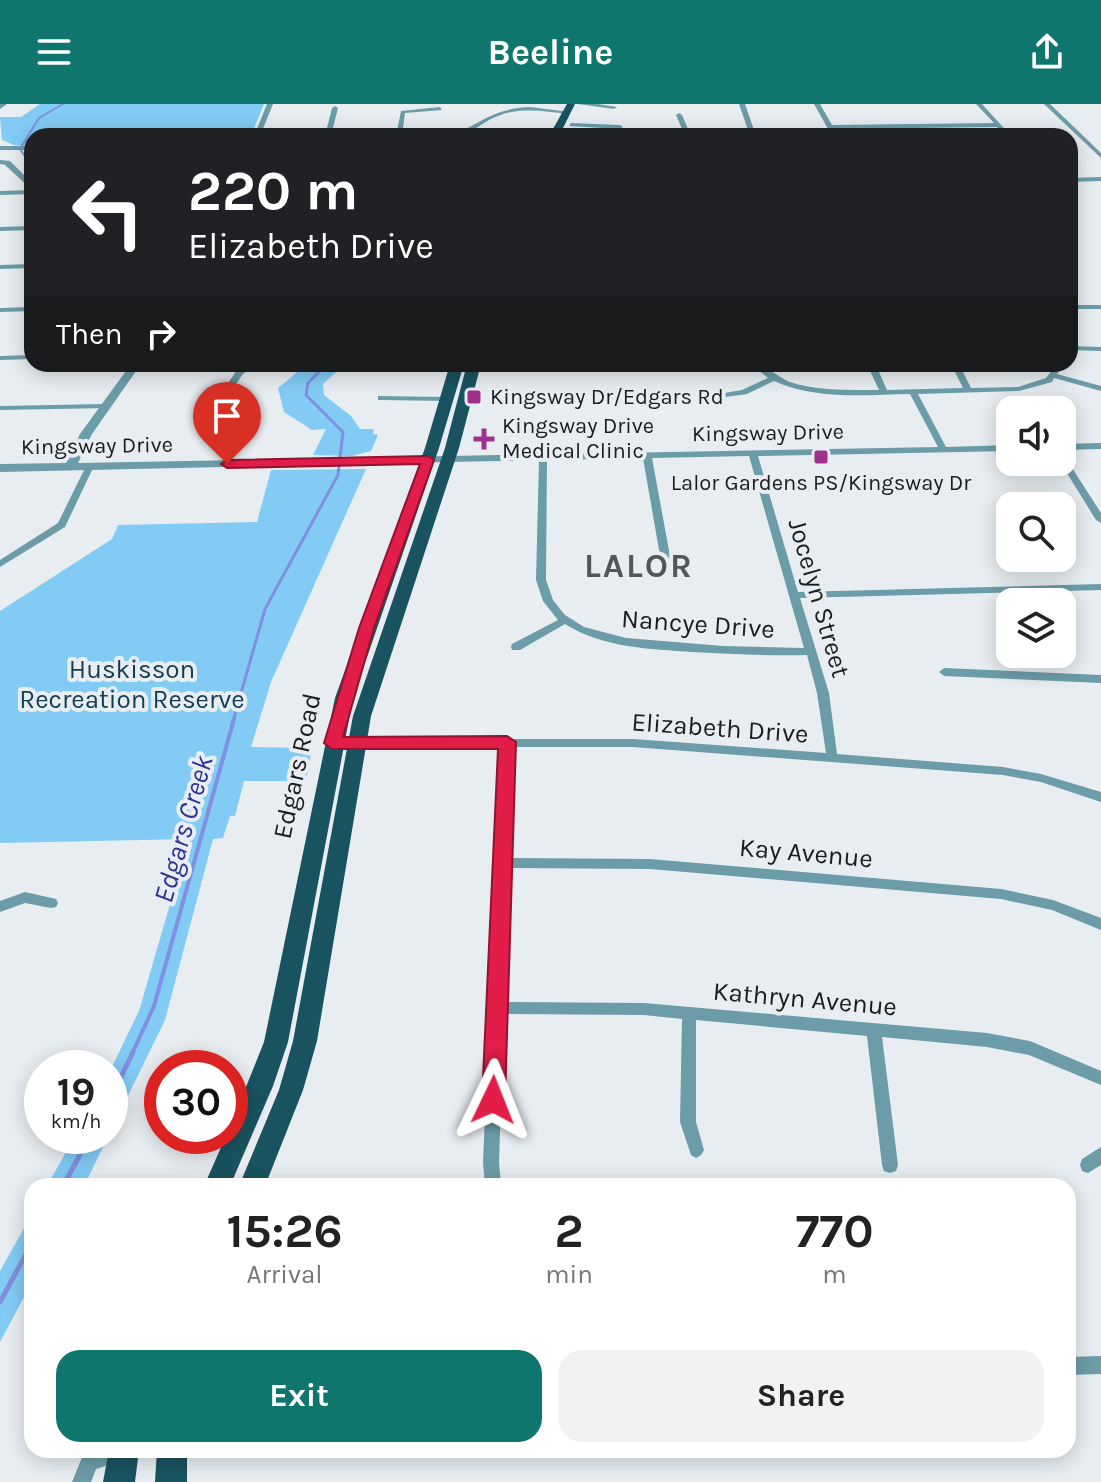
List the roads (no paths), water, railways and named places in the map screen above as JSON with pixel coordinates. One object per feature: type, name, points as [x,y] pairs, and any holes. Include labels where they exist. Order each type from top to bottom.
[{"type":"main road","points":[[570,128],[581,104]]},
{"type":"main road","points":[[558,128],[569,108]]},
{"type":"main road","name":"Edgars Road","points":[[221,1178],[261,1086],[276,1042],[332,743],[367,628],[428,460],[454,372]]},
{"type":"main road","name":"Edgars Road","points":[[255,1178],[291,1090],[312,1006],[357,743],[374,672],[448,459],[471,372]]},
{"type":"main road","points":[[283,1006],[312,1006]]},
{"type":"main road","points":[[119,1482],[123,1458]]},
{"type":"main road","points":[[171,1482],[172,1458]]},
{"type":"street","points":[[260,128],[270,104]]},
{"type":"street","points":[[581,104],[614,107]]},
{"type":"street","points":[[742,104],[750,128]]},
{"type":"street","points":[[817,104],[830,127],[998,125]]},
{"type":"street","points":[[979,104],[1001,128]]},
{"type":"street","points":[[1047,104],[1072,128]]},
{"type":"street","points":[[330,128],[335,108]]},
{"type":"street","points":[[477,128],[493,115],[508,111],[569,108]]},
{"type":"street","points":[[400,128],[403,112],[440,109]]},
{"type":"street","points":[[679,115],[685,128]]},
{"type":"street","points":[[571,125],[620,127]]},
{"type":"street","points":[[1078,134],[1101,156]]},
{"type":"street","points":[[0,148],[24,148]]},
{"type":"street","points":[[0,159],[24,181]]},
{"type":"street","points":[[1078,180],[1101,179]]},
{"type":"street","points":[[0,193],[24,191]]},
{"type":"street","points":[[0,229],[24,228]]},
{"type":"street","points":[[0,267],[24,266]]},
{"type":"street","points":[[1078,307],[1101,307]]},
{"type":"street","points":[[0,310],[24,309]]},
{"type":"street","points":[[1078,348],[1101,349]]},
{"type":"street","points":[[0,358],[24,357]]},
{"type":"street","points":[[71,466],[86,434],[130,372]]},
{"type":"street","points":[[217,405],[240,372]]},
{"type":"street","points":[[766,372],[792,386],[824,392],[1026,388],[1055,376],[1101,389]]},
{"type":"street","points":[[875,372],[884,392]]},
{"type":"street","points":[[959,372],[968,390]]},
{"type":"street","points":[[1055,376],[1057,372]]},
{"type":"street","points":[[715,397],[744,392],[774,378]]},
{"type":"street","points":[[913,392],[943,449]]},
{"type":"street","points":[[381,398],[447,399]]},
{"type":"street","points":[[0,408],[106,406]]},
{"type":"street","points":[[1076,447],[1101,446]]},
{"type":"street","name":"Kingsway Drive","points":[[0,468],[996,448]]},
{"type":"street","name":"Jocelyn Street","points":[[753,453],[826,705],[832,757]]},
{"type":"street","points":[[647,456],[667,567]]},
{"type":"street","name":"Nancye Drive","points":[[543,458],[542,588],[550,605],[565,620],[591,634],[621,642],[760,652],[811,651]]},
{"type":"street","points":[[0,564],[62,525],[89,468]]},
{"type":"street","points":[[1073,476],[1101,520]]},
{"type":"street","points":[[795,595],[1101,587]]},
{"type":"street","points":[[516,647],[565,620]]},
{"type":"street","points":[[944,672],[1101,679]]},
{"type":"street","points":[[492,1178],[507,742]]},
{"type":"street","name":"Elizabeth Drive","points":[[332,743],[633,743],[1003,771],[1041,778],[1101,797]]},
{"type":"street","name":"Kay Avenue","points":[[502,863],[650,864],[1001,894],[1045,903],[1101,924]]},
{"type":"street","points":[[0,907],[25,897],[51,903]]},
{"type":"street","name":"Kathryn Avenue","points":[[497,1008],[632,1008],[1009,1043],[1048,1054],[1101,1078]]},
{"type":"street","points":[[689,1013],[688,1122],[696,1150]]},
{"type":"street","points":[[874,1030],[890,1165]]},
{"type":"street","points":[[1076,1366],[1101,1365]]},
{"type":"street","points":[[81,1482],[90,1462],[102,1458]]},
{"type":"waterway","name":"Edgars Creek","points":[[33,128],[39,118],[63,104]]},
{"type":"waterway","name":"Edgars Creek","points":[[24,142],[20,149],[24,155]]},
{"type":"waterway","name":"Edgars Creek","points":[[233,721],[265,609],[338,475],[343,432],[306,395],[308,383],[319,372]]},
{"type":"waterway","name":"Edgars Creek","points":[[132,1054],[154,1006],[234,719]]},
{"type":"waterway","name":"Edgars Creek","points":[[128,1062],[133,1052]]},
{"type":"waterway","name":"Edgars Creek","points":[[67,1178],[80,1154]]},
{"type":"waterway","name":"Edgars Creek","points":[[0,1302],[24,1258]]},
{"type":"place","name":"Kingsway Dr/Edgars Rd","points":[[474,397]]},
{"type":"place","name":"Kingsway Drive Medical Clinic","points":[[484,439]]},
{"type":"place","name":"Lalor Gardens PS/Kingsway Dr","points":[[821,457]]},
{"type":"district","name":"LALOR","points":[[639,566]]},
{"type":"park label","name":"Huskisson Recreation Reserve","points":[[132,684]]}]
